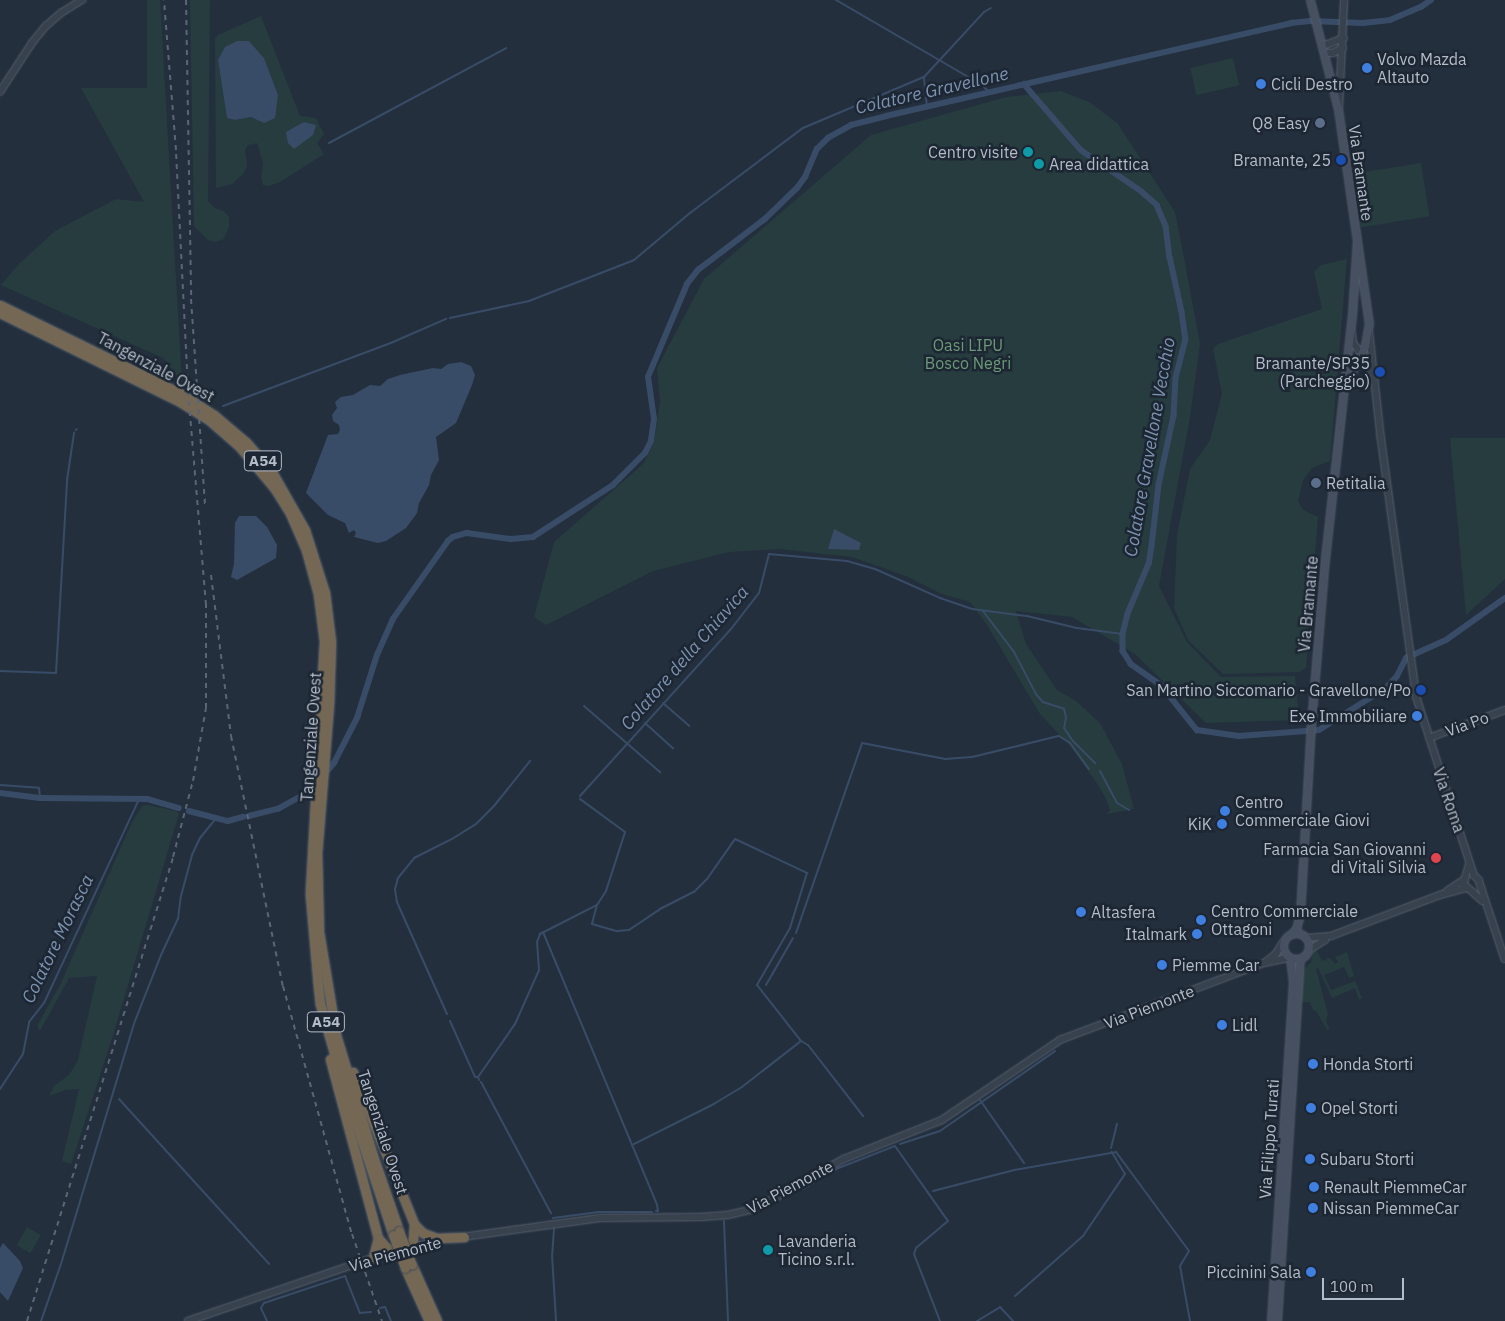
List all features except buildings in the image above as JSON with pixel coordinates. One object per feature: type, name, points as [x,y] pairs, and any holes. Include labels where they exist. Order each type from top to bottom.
[{"type":"highway","name":"Tangenziale Ovest","points":[[0,305],[197,403],[246,442],[272,472],[305,530],[319,567],[330,619],[331,667],[310,895],[320,1004],[341,1077],[396,1233],[409,1266],[437,1321]]},
{"type":"highway","name":"Tangenziale Ovest","points":[[0,314],[194,410],[238,446],[275,490],[289,511],[306,550],[318,594],[324,641],[322,755]]},
{"type":"highway","name":"Tangenziale Ovest","points":[[318,800],[317,893],[319,932],[329,999],[339,1044],[396,1233]]},
{"type":"highway","points":[[329,999],[360,1089],[414,1224],[423,1233],[437,1238],[464,1237]]},
{"type":"highway","points":[[320,1004],[335,1079],[378,1238],[373,1258]]},
{"type":"highway","points":[[404,1248],[413,1240],[414,1224]]},
{"type":"highway","points":[[378,1238],[386,1247],[394,1252]]},
{"type":"highway","name":"A54","points":[[409,1266],[429,1321]]},
{"type":"main road","name":"Via Bramante","points":[[1310,0],[1319,29],[1338,109],[1368,323],[1365,346],[1345,387]]},
{"type":"main road","name":"Via Bramante","points":[[1300,914],[1311,724],[1325,559],[1352,315],[1357,240]]},
{"type":"main road","points":[[1300,914],[1309,950],[1300,959],[1289,958],[1283,952],[1282,944],[1296,929],[1300,914]]},
{"type":"main road","points":[[1291,934],[1305,937]]},
{"type":"main road","name":"Via Filippo Turati","points":[[1271,1321],[1293,982],[1289,958]]},
{"type":"main road","name":"Via Filippo Turati","points":[[1277,1321],[1300,959]]},
{"type":"street","points":[[0,92],[32,43],[46,26],[61,13],[82,0]]},
{"type":"street","name":"Via Bramante","points":[[1338,109],[1344,38],[1344,0]]},
{"type":"street","points":[[1324,49],[1344,38]]},
{"type":"street","points":[[1324,49],[1333,53],[1343,48]]},
{"type":"street","name":"Via Bramante","points":[[1352,315],[1352,337],[1370,366],[1376,386]]},
{"type":"street","name":"Via Bramante","points":[[1368,323],[1411,667]]},
{"type":"street","name":"Via Roma","points":[[1411,667],[1417,698],[1429,738],[1471,861],[1474,875],[1478,878],[1478,884]]},
{"type":"street","name":"Via Po","points":[[1429,738],[1505,710]]},
{"type":"street","points":[[1471,861],[1465,879],[1469,889],[1485,902]]},
{"type":"street","points":[[1440,895],[1474,875]]},
{"type":"street","points":[[1309,950],[1331,936],[1440,895],[1469,889],[1478,884],[1505,959]]},
{"type":"street","points":[[1305,937],[1331,936]]},
{"type":"street","name":"Via Piemonte","points":[[1264,963],[1276,954],[1282,944]]},
{"type":"street","name":"Via Piemonte","points":[[188,1321],[404,1248],[464,1237],[600,1218],[720,1216],[749,1210],[777,1197],[844,1159],[942,1120],[1060,1040],[1264,963],[1289,958]]},
{"type":"green space","points":[[147,0],[160,0],[182,383],[163,358],[1,285],[18,265],[55,231],[116,199],[144,202],[81,88],[147,88]]},
{"type":"green space","points":[[190,0],[210,0],[208,201],[215,208],[224,211],[229,217],[229,227],[224,239],[215,242],[208,240],[194,226]]},
{"type":"green space","points":[[261,16],[300,116],[316,118],[324,134],[317,143],[324,154],[280,182],[269,186],[263,185],[261,178],[263,163],[257,143],[248,145],[245,150],[247,166],[243,174],[232,184],[216,188],[215,39],[218,35]],"holes":[[[249,41],[264,58],[278,95],[264,123],[251,117],[235,120],[227,118],[218,60]]]},
{"type":"green space","points":[[1233,58],[1239,85],[1196,95],[1190,68]]},
{"type":"green space","name":"Oasi LIPU Bosco Negri","points":[[1061,91],[1091,103],[1118,124],[1175,212],[1200,344],[1190,417],[1159,586],[1187,642],[1221,677],[1295,676],[1299,720],[1206,723],[1135,654],[1072,617],[1016,611],[1026,644],[1057,690],[1076,701],[1100,723],[1122,764],[1134,809],[1107,814],[1110,810],[1097,783],[1071,747],[1040,714],[987,625],[970,602],[942,594],[906,576],[852,557],[779,549],[729,552],[653,571],[546,625],[534,617],[554,542],[643,464],[654,443],[660,402],[657,368],[704,279],[871,135],[1006,97]]},
{"type":"green space","points":[[1421,163],[1429,216],[1361,227],[1353,174]]},
{"type":"green space","points":[[1347,259],[1330,461],[1312,468],[1303,480],[1298,501],[1303,510],[1318,517],[1306,668],[1299,672],[1223,674],[1188,640],[1174,608],[1177,535],[1190,469],[1210,440],[1222,394],[1213,349],[1218,344],[1322,309],[1314,272],[1321,265]]},
{"type":"green space","points":[[1450,438],[1505,438],[1505,579],[1466,615]]},
{"type":"green space","points":[[148,805],[176,811],[179,814],[111,1042],[71,1164],[62,1161],[79,1089],[65,1090],[49,1096],[54,1086],[69,1075],[78,1060],[97,976],[69,978],[40,1031],[37,1026],[61,983],[132,822],[142,806]]},
{"type":"green space","points":[[1316,948],[1322,961],[1330,958],[1335,964],[1338,962],[1335,957],[1347,952],[1354,976],[1349,978],[1344,967],[1324,975],[1331,990],[1355,981],[1362,998],[1359,1000],[1355,988],[1332,998],[1318,968],[1316,969],[1328,1014],[1326,1021],[1329,1028],[1328,1031],[1316,1011],[1313,1010],[1310,1002],[1299,1002],[1302,971],[1311,962],[1313,950]]},
{"type":"green space","points":[[27,1227],[41,1235],[30,1253],[16,1245]]},
{"type":"water","points":[[237,41],[249,41],[264,58],[278,95],[275,118],[264,123],[251,117],[235,120],[227,118],[218,60],[225,47]]},
{"type":"water","points":[[304,122],[316,125],[313,135],[294,149],[288,143],[286,132]]},
{"type":"water","points":[[461,362],[471,366],[475,375],[456,423],[436,437],[439,460],[419,503],[417,513],[406,528],[386,541],[378,543],[354,537],[356,533],[354,530],[349,533],[345,523],[328,515],[306,493],[328,435],[338,434],[340,430],[339,425],[333,421],[332,415],[337,408],[335,402],[341,397],[353,395],[370,385],[380,386],[388,379],[400,375],[433,368],[441,369],[448,364]]},
{"type":"water","points":[[239,516],[256,516],[267,527],[277,545],[276,558],[237,580],[231,577],[234,564],[235,523]]},
{"type":"water","points":[[834,529],[861,543],[859,550],[828,549]]},
{"type":"water","points":[[3,1243],[20,1261],[23,1268],[8,1301],[0,1292],[0,1248]]},
{"type":"waterway","points":[[836,0],[977,82]]},
{"type":"waterway","name":"Colatore Gravellone","points":[[324,775],[334,763],[357,718],[377,655],[393,619],[448,541],[453,537],[467,533],[511,539],[533,537],[613,485],[645,453],[651,441],[654,419],[648,377],[687,284],[698,270],[765,219],[797,188],[805,177],[817,149],[828,138],[851,125],[886,116],[1291,23],[1310,21],[1363,23],[1390,20],[1421,7],[1431,0]]},
{"type":"waterway","points":[[927,107],[924,77],[984,12],[991,8]]},
{"type":"waterway","points":[[329,143],[506,48]]},
{"type":"waterway","points":[[450,318],[529,301],[634,260],[690,213],[803,128],[924,77]]},
{"type":"waterway","name":"Colatore Gravellone Vecchio","points":[[1024,84],[1081,150],[1141,191],[1157,205],[1166,226],[1170,257],[1182,312],[1186,339],[1176,378],[1174,416],[1159,485],[1149,564],[1128,614],[1123,634],[1123,651],[1131,664],[1161,685],[1197,730],[1239,736],[1319,730],[1386,688],[1397,676],[1406,658],[1446,640],[1505,598]]},
{"type":"waterway","name":"Colatore Gravellone","points":[[982,85],[990,93]]},
{"type":"waterway","points":[[223,406],[393,342],[446,319]]},
{"type":"waterway","points":[[0,671],[56,673],[67,480],[74,433]]},
{"type":"waterway","name":"Colatore della Chiavica","points":[[580,796],[731,629],[759,593],[769,554],[847,561],[875,569],[940,598],[972,609],[1027,616],[1077,628],[1123,634]]},
{"type":"waterway","points":[[983,611],[1014,652],[1036,694],[1043,702],[1064,709],[1066,718],[1064,728],[1072,740],[1095,763]]},
{"type":"waterway","points":[[663,703],[689,726]]},
{"type":"waterway","points":[[584,706],[660,772]]},
{"type":"waterway","points":[[645,723],[673,748]]},
{"type":"waterway","points":[[796,933],[862,743],[945,759],[972,757],[1059,736],[1070,743],[1089,769]]},
{"type":"waterway","points":[[447,1014],[397,902],[395,889],[398,878],[414,858],[452,839],[476,824],[494,806],[530,761]]},
{"type":"waterway","points":[[1100,771],[1117,803],[1129,810]]},
{"type":"waterway","name":"Colatore Gravellone","points":[[249,816],[278,809],[301,796],[316,784]]},
{"type":"waterway","points":[[0,785],[39,788],[40,798]]},
{"type":"waterway","name":"Colatore Gravellone Vecchio","points":[[0,793],[40,798],[147,799],[179,808]]},
{"type":"waterway","name":"Colatore Morasca","points":[[0,1089],[23,1054],[29,1022],[44,1003],[139,799]]},
{"type":"waterway","name":"Colatore della Chiavica","points":[[479,1080],[478,1077],[515,1024],[539,970],[537,942],[540,934],[597,905],[606,891],[625,832],[580,799]]},
{"type":"waterway","name":"Colatore Gravellone","points":[[189,811],[228,821],[243,817]]},
{"type":"waterway","points":[[41,1321],[61,1264],[135,1021],[161,955],[178,919],[181,896],[192,855],[200,838],[216,818]]},
{"type":"waterway","points":[[597,905],[592,924],[617,931],[629,930],[660,909],[694,892],[707,879],[735,839],[807,873],[790,928],[757,985],[801,1041],[742,1087],[714,1104],[632,1145]]},
{"type":"waterway","points":[[543,932],[657,1205],[658,1211],[656,1211]]},
{"type":"waterway","points":[[766,985],[793,938]]},
{"type":"waterway","points":[[450,1021],[475,1077],[478,1077]]},
{"type":"waterway","points":[[801,1041],[808,1045],[863,1116]]},
{"type":"waterway","points":[[900,1144],[940,1131],[1055,1051]]},
{"type":"waterway","name":"Colatore della Chiavica","points":[[481,1082],[551,1213]]},
{"type":"waterway","points":[[119,1099],[269,1264]]},
{"type":"waterway","points":[[980,1100],[1024,1163]]},
{"type":"waterway","points":[[1111,1148],[1117,1124]]},
{"type":"waterway","points":[[803,1189],[836,1169],[895,1146],[948,1221],[916,1248],[914,1254],[940,1321]]},
{"type":"waterway","points":[[1015,1296],[1083,1236],[1125,1174],[1112,1152]]},
{"type":"waterway","points":[[933,1191],[1014,1170],[1116,1152],[1189,1251],[1180,1266],[1190,1321]]},
{"type":"waterway","points":[[553,1218],[599,1212],[652,1212]]},
{"type":"waterway","points":[[724,1221],[728,1321]]},
{"type":"waterway","name":"Colatore della Chiavica","points":[[554,1229],[552,1255],[556,1321]]},
{"type":"waterway","points":[[267,1321],[261,1308],[264,1303],[345,1276],[360,1313],[371,1312]]},
{"type":"waterway","points":[[380,1308],[385,1307],[391,1321]]},
{"type":"waterway","points":[[977,1321],[1000,1307],[1013,1321]]},
{"type":"railway","points":[[27,1321],[173,857],[193,781],[206,708],[206,605],[188,389],[176,150],[164,0]]},
{"type":"railway","points":[[186,0],[191,299],[205,505]]},
{"type":"railway","points":[[211,575],[231,736],[283,986],[352,1234],[382,1321]]},
{"type":"place","name":"Volvo Mazda Altauto","points":[[1367,68]]},
{"type":"place","name":"Cicli Destro","points":[[1261,84]]},
{"type":"place","name":"Q8 Easy","points":[[1320,123]]},
{"type":"place","name":"Centro visite","points":[[1028,152]]},
{"type":"place","name":"Bramante, 25","points":[[1341,160]]},
{"type":"place","name":"Area didattica","points":[[1039,164]]},
{"type":"place","name":"Bramante/SP35 (Parcheggio)","points":[[1380,372]]},
{"type":"place","name":"Retitalia","points":[[1316,483]]},
{"type":"place","name":"San Martino Siccomario - Gravellone/Po","points":[[1421,690]]},
{"type":"place","name":"Exe Immobiliare","points":[[1417,716]]},
{"type":"place","name":"Centro Commerciale Giovi","points":[[1225,811]]},
{"type":"place","name":"KiK","points":[[1222,824]]},
{"type":"place","name":"Farmacia San Giovanni di Vitali Silvia","points":[[1436,858]]},
{"type":"place","name":"Altasfera","points":[[1081,912]]},
{"type":"place","name":"Centro Commerciale Ottagoni","points":[[1201,920]]},
{"type":"place","name":"Italmark","points":[[1197,934]]},
{"type":"place","name":"Piemme Car","points":[[1162,965]]},
{"type":"place","name":"Lidl","points":[[1222,1025]]},
{"type":"place","name":"Honda Storti","points":[[1313,1064]]},
{"type":"place","name":"Opel Storti","points":[[1311,1108]]},
{"type":"place","name":"Subaru Storti","points":[[1310,1159]]},
{"type":"place","name":"Renault PiemmeCar","points":[[1314,1187]]},
{"type":"place","name":"Nissan PiemmeCar","points":[[1313,1208]]},
{"type":"place","name":"Lavanderia Ticino s.r.l.","points":[[768,1250]]},
{"type":"place","name":"Piccinini Sala","points":[[1311,1272]]}]
